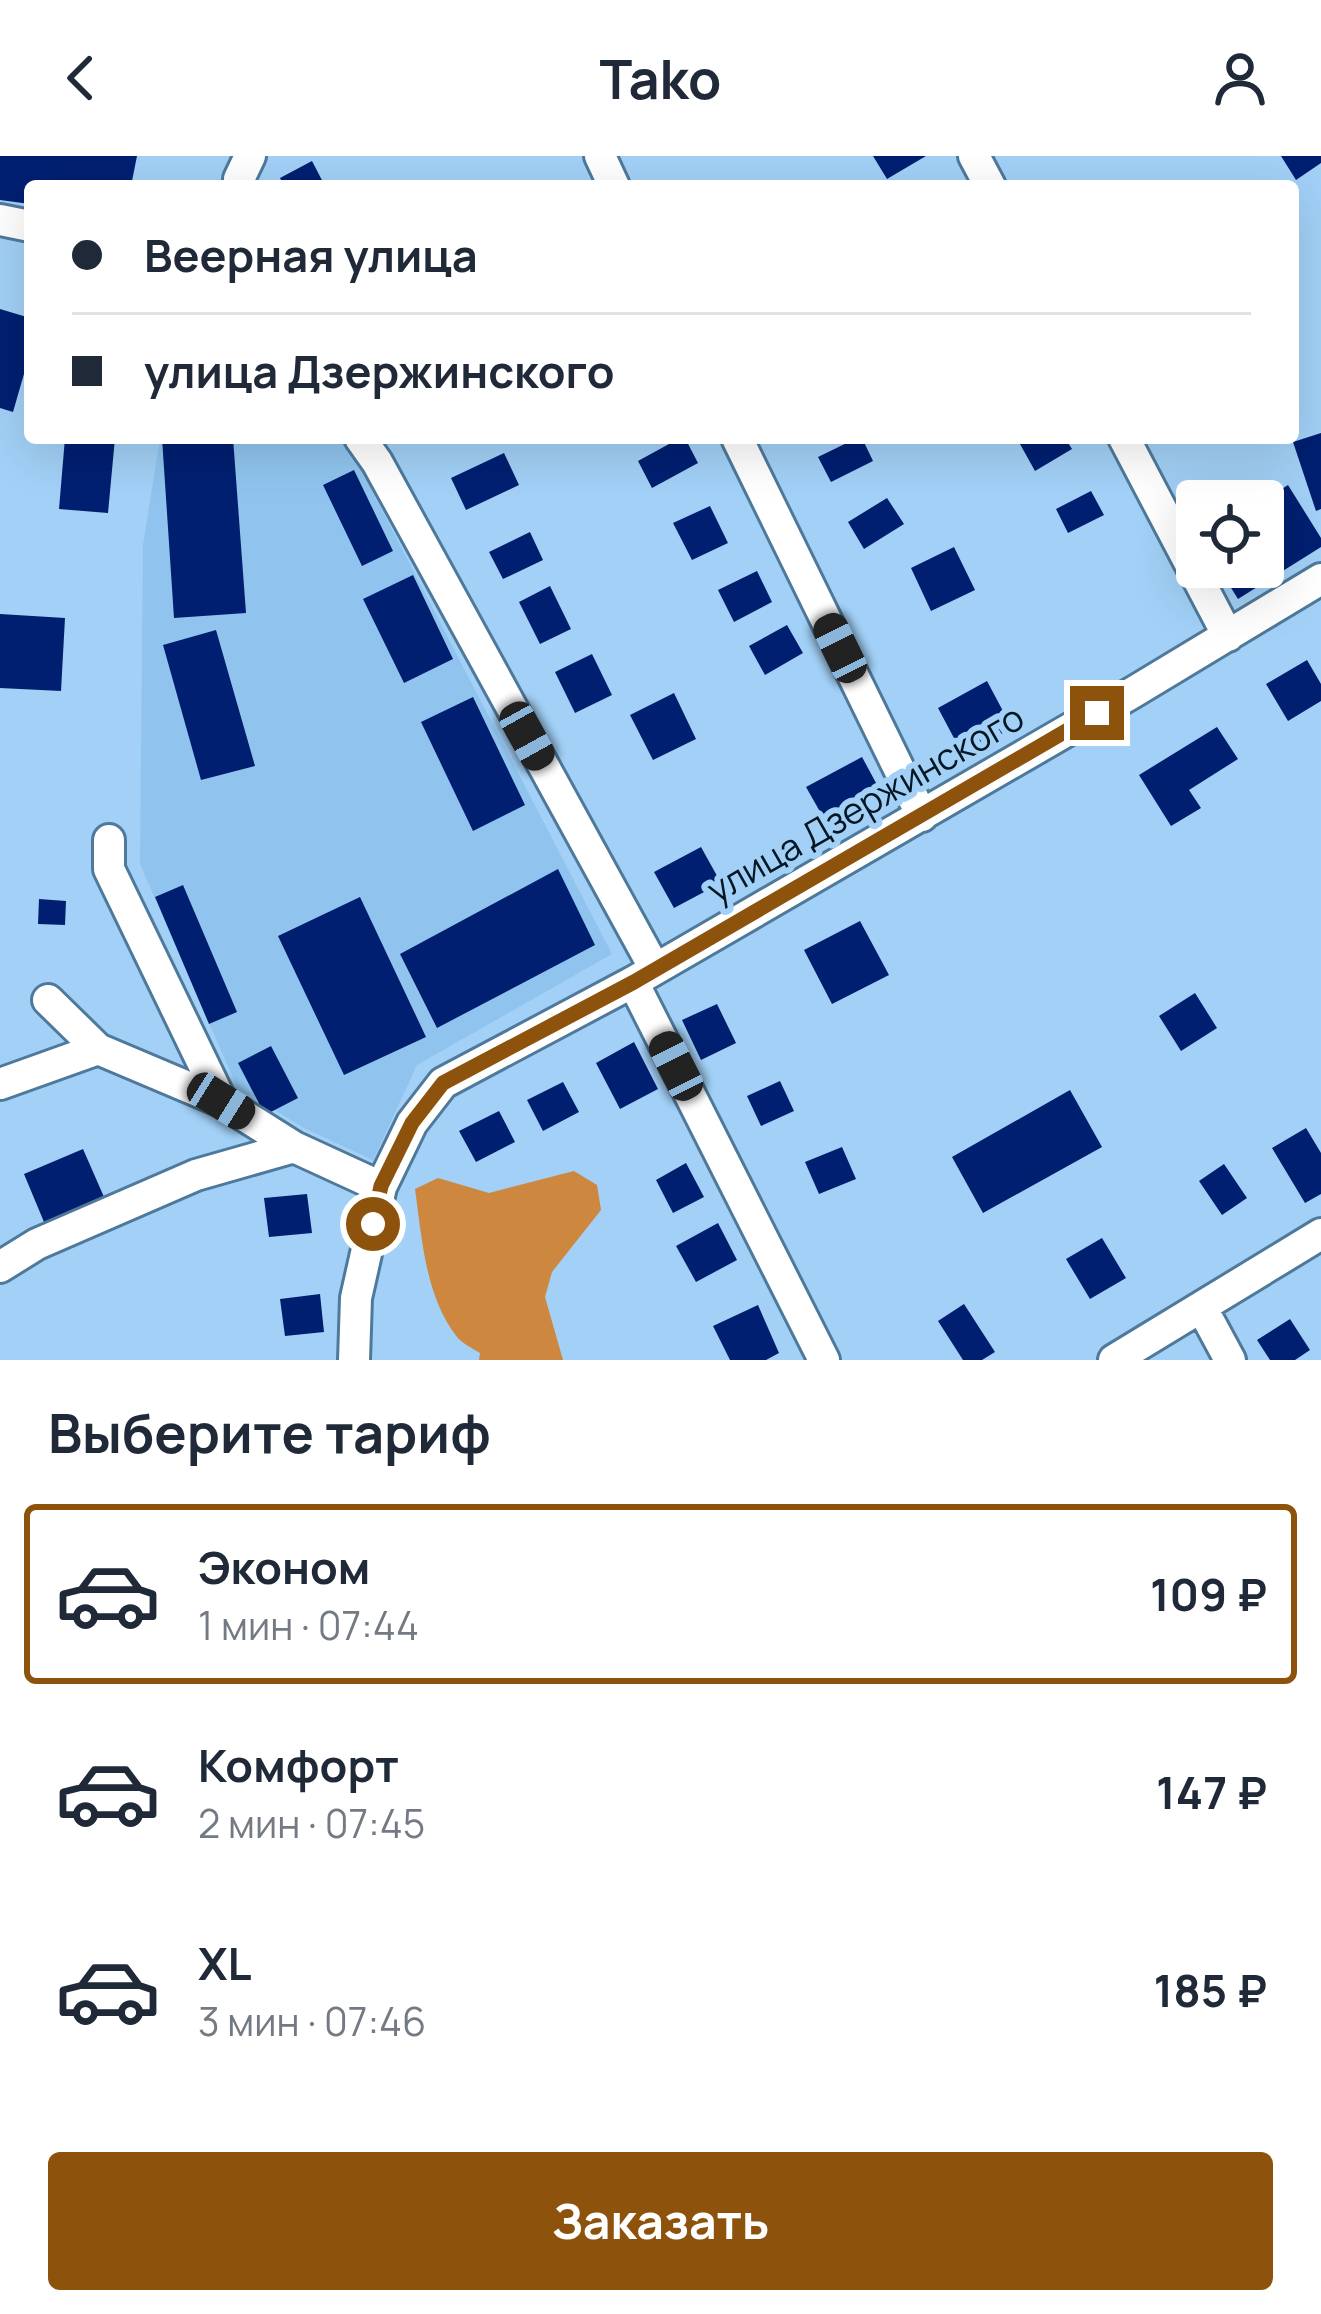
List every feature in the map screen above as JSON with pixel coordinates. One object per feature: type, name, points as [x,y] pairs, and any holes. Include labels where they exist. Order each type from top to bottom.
[{"type":"street","points":[[364,444],[644,976],[824,1360]]},
{"type":"street","points":[[740,444],[922,816]]},
{"type":"street","points":[[1127,444],[1228,636]]},
{"type":"street","name":"улица Дзержинского","points":[[381,1186],[412,1123],[443,1083],[644,976],[1318,588]]},
{"type":"street","points":[[109,840],[109,869],[221,1101]]},
{"type":"street","points":[[48,1000],[98,1048],[221,1101],[294,1147],[381,1186],[356,1298],[354,1360]]},
{"type":"street","points":[[0,1084],[98,1048]]},
{"type":"street","points":[[0,1267],[37,1244],[196,1174],[294,1147]]},
{"type":"street","points":[[1114,1360],[1321,1234]]},
{"type":"street","points":[[1202,1308],[1230,1360]]},
{"type":"shaded area","points":[[159,444],[345,444],[612,954],[417,1065],[373,1160],[304,1128],[237,1087],[140,864],[143,545]]},
{"type":"shaded area","points":[[574,1171],[597,1185],[601,1210],[552,1272],[545,1297],[563,1360],[479,1360],[480,1353],[457,1337],[438,1303],[415,1189],[438,1178],[489,1193]]},
{"type":"building","points":[[0,156],[137,156],[132,180],[24,180],[24,203],[0,200]]},
{"type":"building","points":[[873,156],[926,156],[887,179]]},
{"type":"building","points":[[1281,156],[1321,156],[1321,163],[1296,180]]},
{"type":"building","points":[[312,161],[322,180],[281,180]]},
{"type":"building","points":[[0,309],[24,316],[24,374],[13,412],[0,408]]},
{"type":"building","points":[[1321,433],[1321,509],[1316,511],[1294,444]]},
{"type":"building","points":[[64,444],[114,444],[108,513],[59,509]]},
{"type":"building","points":[[162,444],[233,444],[246,613],[174,618]]},
{"type":"building","points":[[669,444],[688,444],[698,463],[652,488],[638,461]]},
{"type":"building","points":[[845,444],[865,444],[873,461],[831,482],[818,457]]},
{"type":"building","points":[[1020,444],[1069,444],[1072,449],[1035,471]]},
{"type":"building","points":[[504,453],[519,485],[466,510],[451,478]]},
{"type":"building","points":[[354,470],[393,551],[362,566],[323,485]]},
{"type":"building","points":[[1288,485],[1321,538],[1321,547],[1284,570],[1284,488]]},
{"type":"building","points":[[1091,491],[1104,515],[1068,533],[1056,509]]},
{"type":"building","points":[[887,498],[904,524],[864,549],[848,522]]},
{"type":"building","points":[[710,506],[728,543],[692,560],[673,523]]},
{"type":"building","points":[[530,532],[543,560],[503,579],[489,552]]},
{"type":"building","points":[[954,547],[975,590],[931,611],[911,568]]},
{"type":"building","points":[[757,571],[772,602],[734,622],[718,590]]},
{"type":"building","points":[[413,575],[453,659],[404,683],[363,599]]},
{"type":"building","points":[[550,586],[571,629],[540,644],[519,602]]},
{"type":"building","points":[[1231,588],[1256,588],[1238,599]]},
{"type":"building","points":[[0,614],[65,618],[61,691],[0,688]]},
{"type":"building","points":[[787,625],[803,653],[765,675],[749,646]]},
{"type":"building","points":[[216,630],[255,766],[201,780],[163,645]]},
{"type":"building","points":[[592,654],[612,695],[575,713],[555,672]]},
{"type":"building","points":[[1307,660],[1321,684],[1321,701],[1288,721],[1266,684]]},
{"type":"building","points":[[987,681],[1012,728],[963,755],[938,708]]},
{"type":"building","points":[[674,693],[696,739],[653,760],[630,715]]},
{"type":"building","points":[[473,697],[525,805],[473,831],[421,722]]},
{"type":"building","points":[[1217,727],[1238,759],[1189,790],[1201,808],[1171,826],[1139,775]]},
{"type":"building","points":[[862,757],[882,794],[827,824],[806,787]]},
{"type":"building","points":[[701,847],[721,883],[674,908],[654,872]]},
{"type":"building","points":[[558,869],[595,945],[437,1028],[400,954]]},
{"type":"building","points":[[183,885],[237,1012],[209,1024],[155,897]]},
{"type":"building","points":[[360,897],[426,1037],[344,1075],[278,936]]},
{"type":"building","points":[[39,899],[66,901],[65,925],[38,924]]},
{"type":"building","points":[[860,921],[889,975],[832,1004],[804,950]]},
{"type":"building","points":[[1195,993],[1217,1028],[1181,1051],[1159,1016]]},
{"type":"building","points":[[717,1004],[736,1043],[701,1060],[682,1020]]},
{"type":"building","points":[[634,1042],[658,1089],[620,1109],[596,1063]]},
{"type":"building","points":[[271,1046],[298,1098],[265,1115],[238,1063]]},
{"type":"building","points":[[780,1081],[794,1111],[761,1126],[747,1096]]},
{"type":"building","points":[[563,1082],[579,1112],[543,1131],[527,1100]]},
{"type":"building","points":[[1070,1090],[1102,1147],[983,1213],[952,1157]]},
{"type":"building","points":[[499,1111],[515,1142],[476,1162],[459,1131]]},
{"type":"building","points":[[1306,1128],[1321,1153],[1321,1194],[1305,1203],[1272,1148]]},
{"type":"building","points":[[842,1147],[856,1179],[819,1194],[805,1162]]},
{"type":"building","points":[[83,1149],[104,1197],[44,1222],[24,1174]]},
{"type":"building","points":[[686,1163],[704,1197],[673,1213],[656,1180]]},
{"type":"building","points":[[1224,1164],[1247,1198],[1222,1215],[1199,1181]]},
{"type":"building","points":[[307,1194],[312,1233],[269,1237],[264,1198]]},
{"type":"building","points":[[718,1223],[737,1260],[696,1282],[676,1246]]},
{"type":"building","points":[[1102,1238],[1126,1278],[1090,1299],[1066,1259]]},
{"type":"building","points":[[320,1294],[324,1332],[285,1336],[280,1299]]},
{"type":"building","points":[[964,1304],[995,1352],[982,1360],[963,1360],[938,1321]]},
{"type":"building","points":[[758,1305],[779,1353],[766,1360],[730,1360],[713,1326]]},
{"type":"building","points":[[1290,1319],[1310,1350],[1295,1360],[1270,1360],[1257,1340]]},
{"type":"route","points":[[373,1224],[381,1186],[412,1123],[443,1083],[634,982],[1097,713]]}]
